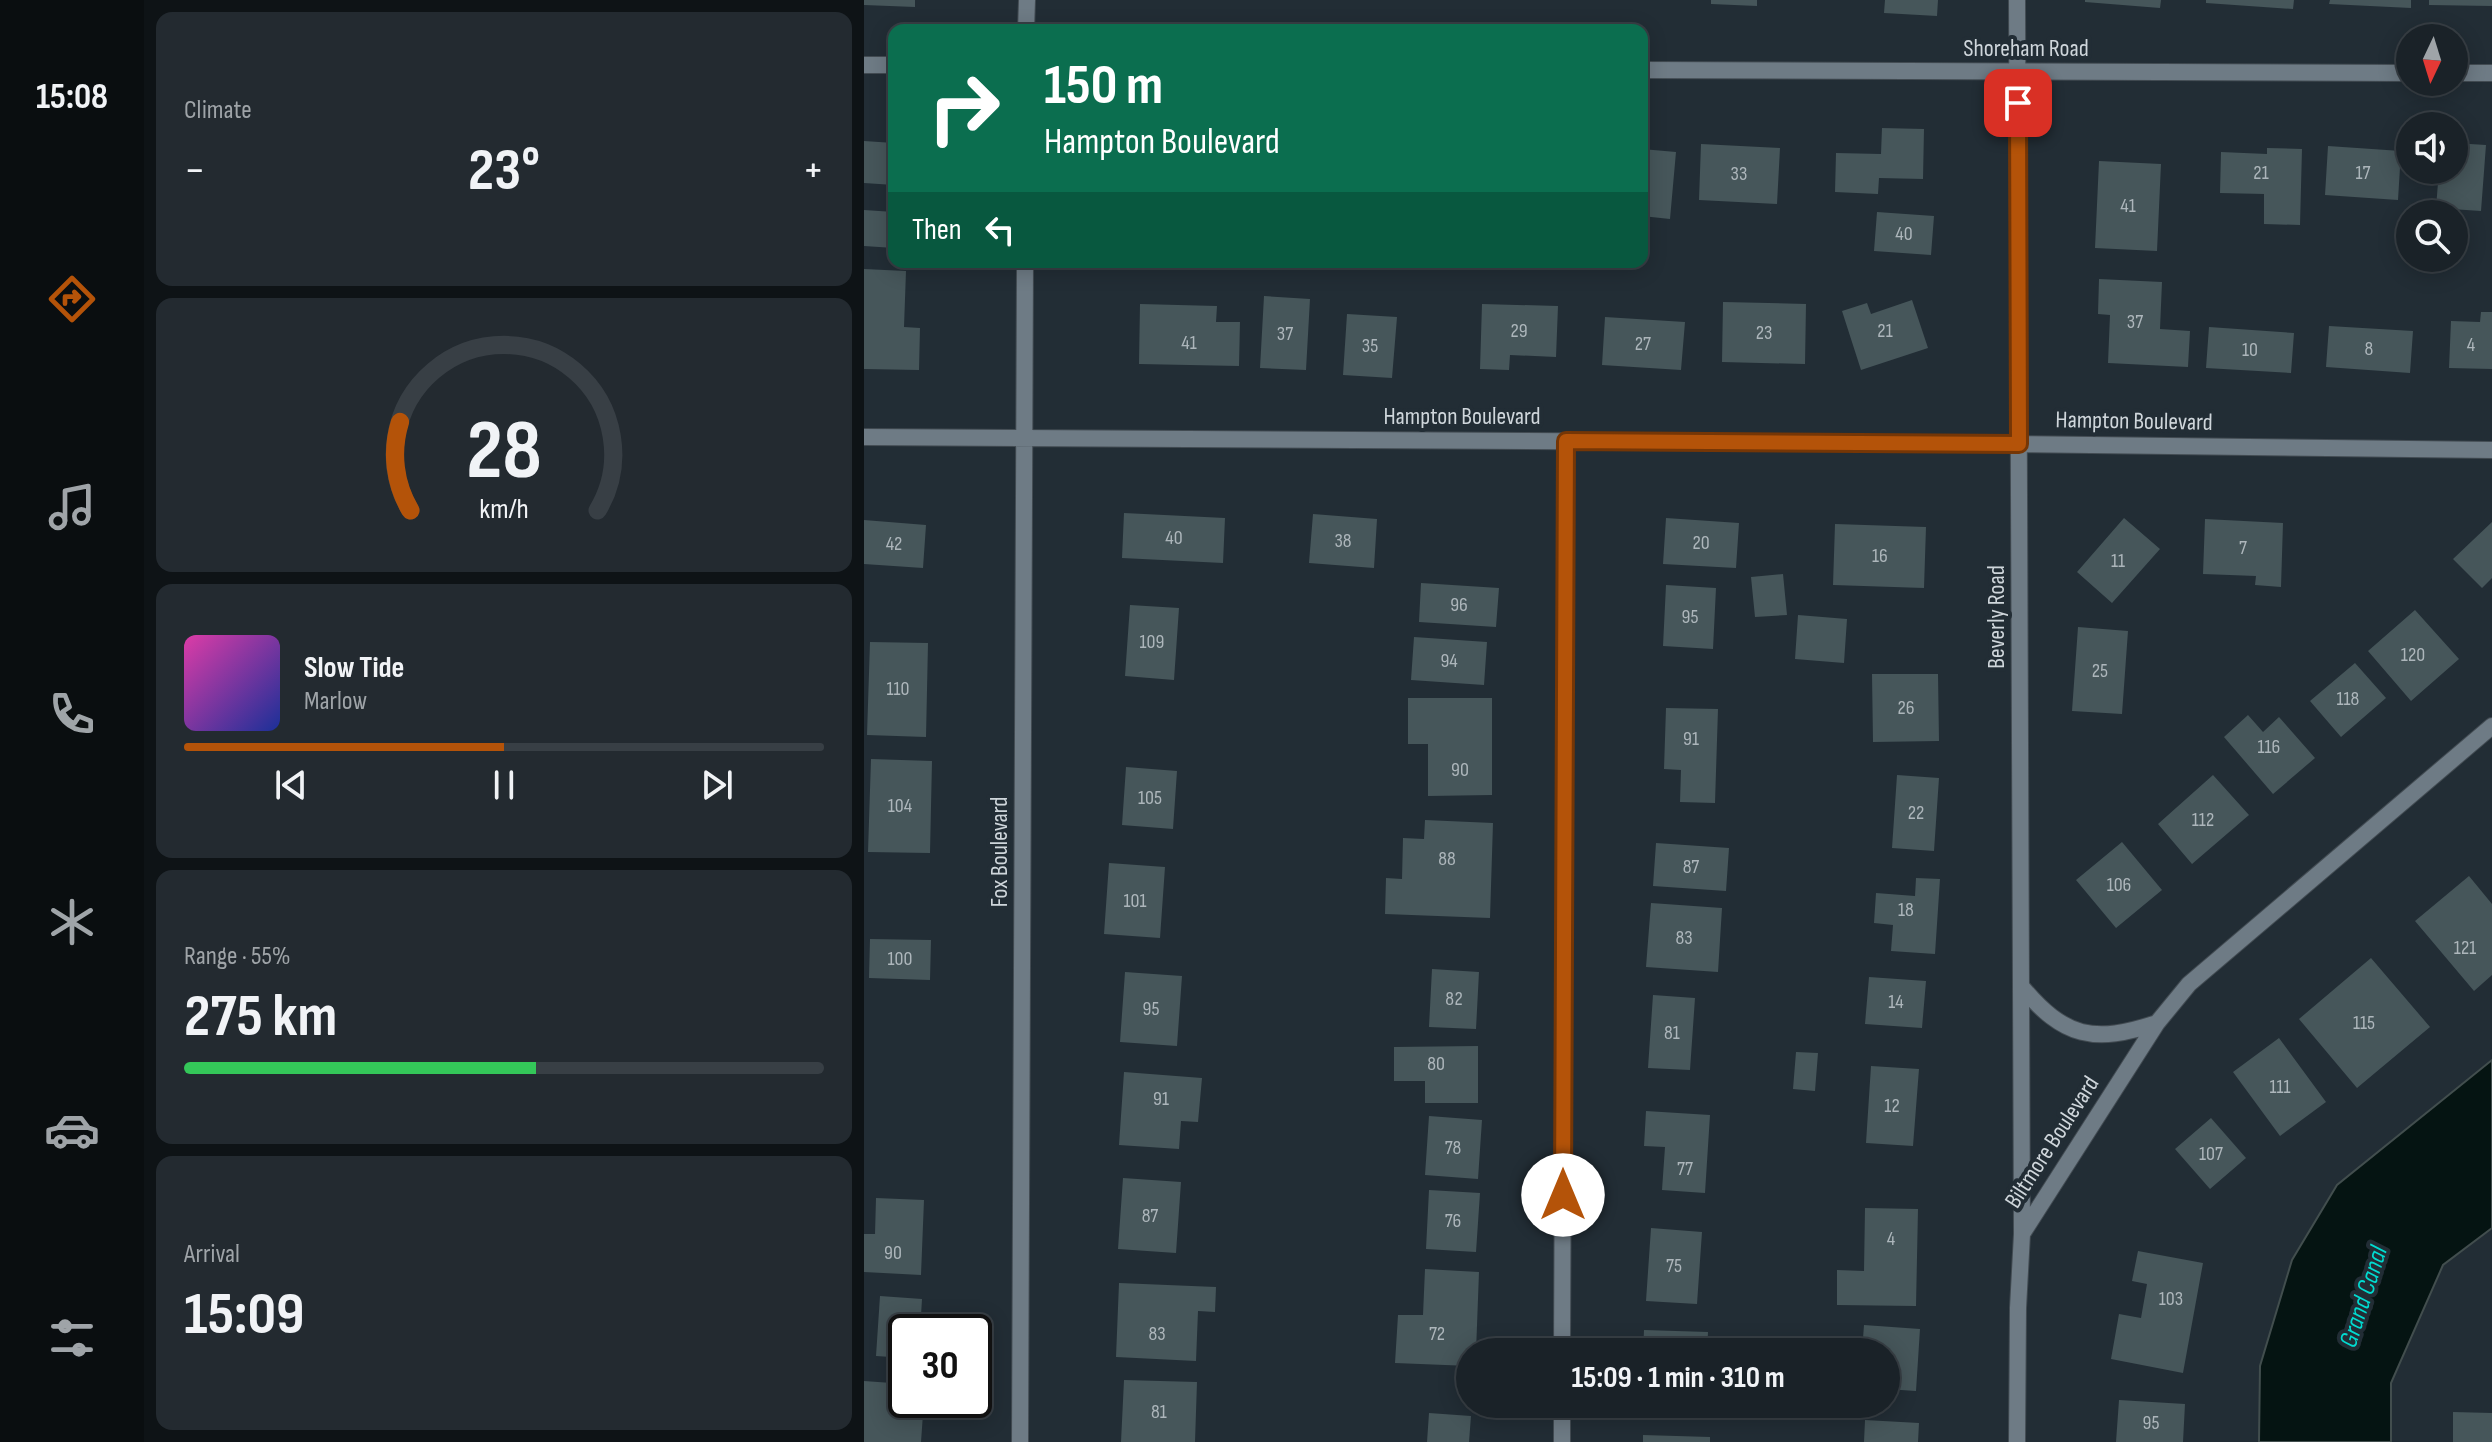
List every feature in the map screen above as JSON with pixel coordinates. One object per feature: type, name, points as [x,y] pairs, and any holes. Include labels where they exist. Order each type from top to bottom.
[{"type":"street","points":[[1026,24],[1027,0]]},
{"type":"street","name":"Beverly Road","points":[[2017,0],[2022,1234]]},
{"type":"street","points":[[864,65],[888,65]]},
{"type":"street","name":"Shoreham Road","points":[[1648,70],[2396,73]]},
{"type":"street","points":[[2468,73],[2492,73]]},
{"type":"street","name":"Fox Boulevard","points":[[1020,1442],[1025,268]]},
{"type":"street","name":"Hampton Boulevard","points":[[864,437],[2492,450]]},
{"type":"street","points":[[1562,1338],[1566,441]]},
{"type":"street","name":"Biltmore Boulevard","points":[[2017,1442],[2022,1234],[2157,1023],[2189,984],[2492,726]]},
{"type":"street","points":[[2021,986],[2054,1021],[2087,1033],[2129,1032],[2157,1023]]},
{"type":"street","points":[[1562,1418],[1562,1442]]},
{"type":"water","name":"Grand Canal","points":[[2492,1060],[2492,1228],[2443,1265],[2391,1383],[2391,1442],[2259,1442],[2260,1366],[2292,1260],[2337,1185]]},
{"type":"building","points":[[864,0],[915,0],[915,7],[864,5]]},
{"type":"building","points":[[1711,0],[1757,0],[1757,6],[1711,4]]},
{"type":"building","points":[[1885,0],[1938,0],[1937,16],[1884,13]]},
{"type":"building","points":[[2085,0],[2161,0],[2160,8]]},
{"type":"building","points":[[2206,0],[2294,0],[2293,9],[2206,3]]},
{"type":"building","points":[[2330,0],[2411,0],[2411,8],[2329,4]]},
{"type":"building","points":[[2429,0],[2492,0],[2492,6],[2429,5]]},
{"type":"building","points":[[1882,128],[1924,129],[1923,179],[1879,178],[1878,194],[1835,192],[1836,153],[1881,154]]},
{"type":"building","points":[[864,141],[888,143],[888,185],[864,183]]},
{"type":"building","points":[[1701,144],[1780,148],[1777,204],[1699,200]]},
{"type":"building","points":[[2468,144],[2486,145],[2481,211],[2468,210],[2468,200],[2437,200],[2438,184],[2468,184]]},
{"type":"building","points":[[2328,146],[2396,151],[2398,200],[2325,195]]},
{"type":"building","points":[[2267,148],[2302,149],[2300,225],[2264,224],[2264,194],[2220,193],[2221,152],[2267,154]]},
{"type":"building","points":[[1648,150],[1676,152],[1670,219],[1648,217]]},
{"type":"building","points":[[2099,161],[2161,164],[2157,251],[2095,248]]},
{"type":"building","points":[[864,210],[888,212],[888,248],[864,246]]},
{"type":"building","points":[[1877,212],[1934,216],[1931,255],[1874,251]]},
{"type":"building","points":[[864,269],[906,271],[904,327],[920,328],[919,370],[864,369]]},
{"type":"building","points":[[2099,279],[2162,282],[2160,329],[2190,331],[2188,367],[2108,363],[2110,315],[2098,314]]},
{"type":"building","points":[[1264,296],[1310,299],[1306,370],[1260,368]]},
{"type":"building","points":[[1912,300],[1928,348],[1861,370],[1842,311],[1867,303],[1871,314]]},
{"type":"building","points":[[1723,302],[1806,304],[1805,364],[1722,362]]},
{"type":"building","points":[[1140,304],[1217,306],[1216,322],[1240,322],[1239,366],[1139,364]]},
{"type":"building","points":[[1482,304],[1558,306],[1556,357],[1510,355],[1509,370],[1480,369]]},
{"type":"building","points":[[2481,312],[2492,312],[2492,369],[2449,368],[2451,321],[2480,322]]},
{"type":"building","points":[[1347,314],[1397,317],[1392,378],[1343,375]]},
{"type":"building","points":[[1605,317],[1685,322],[1681,370],[1602,365]]},
{"type":"building","points":[[2329,326],[2413,331],[2410,373],[2326,367]]},
{"type":"building","points":[[2209,327],[2294,333],[2291,373],[2206,368]]},
{"type":"building","points":[[1124,513],[1225,518],[1223,563],[1122,558]]},
{"type":"building","points":[[1313,514],[1377,519],[1374,568],[1309,563]]},
{"type":"building","points":[[1666,518],[1739,523],[1736,568],[1663,564]]},
{"type":"building","points":[[2124,518],[2160,549],[2112,603],[2077,572]]},
{"type":"building","points":[[2205,519],[2283,523],[2281,587],[2255,585],[2256,576],[2203,574]]},
{"type":"building","points":[[864,520],[926,525],[923,568],[864,564]]},
{"type":"building","points":[[2492,522],[2492,578],[2482,588],[2453,559]]},
{"type":"building","points":[[1835,524],[1926,527],[1924,588],[1833,585]]},
{"type":"building","points":[[1783,574],[1787,615],[1755,617],[1751,577]]},
{"type":"building","points":[[1421,583],[1499,588],[1496,627],[1419,622]]},
{"type":"building","points":[[1666,585],[1716,588],[1713,649],[1663,646]]},
{"type":"building","points":[[1130,605],[1179,608],[1174,680],[1125,676]]},
{"type":"building","points":[[2415,610],[2459,659],[2411,701],[2368,651]]},
{"type":"building","points":[[1798,615],[1847,619],[1844,663],[1795,659]]},
{"type":"building","points":[[2078,627],[2128,631],[2122,714],[2072,711]]},
{"type":"building","points":[[1414,637],[1487,642],[1484,685],[1411,680]]},
{"type":"building","points":[[870,642],[928,643],[926,737],[867,735]]},
{"type":"building","points":[[2355,663],[2386,698],[2341,737],[2310,701]]},
{"type":"building","points":[[1872,674],[1938,674],[1939,741],[1873,742]]},
{"type":"building","points":[[1408,698],[1492,698],[1492,795],[1428,796],[1428,744],[1408,744]]},
{"type":"building","points":[[1666,708],[1718,709],[1715,803],[1680,802],[1681,770],[1664,769]]},
{"type":"building","points":[[2248,715],[2263,732],[2279,717],[2315,758],[2273,794],[2224,737]]},
{"type":"building","points":[[871,759],[932,761],[930,853],[868,852]]},
{"type":"building","points":[[1126,767],[1177,771],[1173,829],[1122,825]]},
{"type":"building","points":[[1897,775],[1939,778],[1934,851],[1892,848]]},
{"type":"building","points":[[2213,775],[2249,815],[2192,864],[2158,824]]},
{"type":"building","points":[[1425,820],[1493,823],[1490,918],[1385,914],[1386,878],[1402,879],[1403,838],[1424,839]]},
{"type":"building","points":[[2122,842],[2162,890],[2116,928],[2076,880]]},
{"type":"building","points":[[1656,843],[1729,848],[1726,891],[1653,886]]},
{"type":"building","points":[[1109,863],[1165,867],[1160,938],[1104,934]]},
{"type":"building","points":[[2469,876],[2492,904],[2492,975],[2474,991],[2415,921]]},
{"type":"building","points":[[1916,878],[1940,879],[1935,954],[1891,951],[1893,925],[1874,923],[1876,893],[1915,896]]},
{"type":"building","points":[[1651,903],[1722,908],[1718,972],[1646,967]]},
{"type":"building","points":[[870,939],[931,940],[930,980],[869,978]]},
{"type":"building","points":[[2371,958],[2430,1027],[2357,1088],[2299,1019]]},
{"type":"building","points":[[1432,969],[1479,972],[1476,1029],[1429,1027]]},
{"type":"building","points":[[1125,972],[1182,976],[1177,1046],[1120,1042]]},
{"type":"building","points":[[1869,977],[1926,981],[1922,1028],[1865,1024]]},
{"type":"building","points":[[1653,995],[1695,998],[1690,1070],[1648,1068]]},
{"type":"building","points":[[2279,1038],[2326,1102],[2280,1136],[2233,1072]]},
{"type":"building","points":[[1478,1046],[1478,1103],[1425,1103],[1425,1081],[1394,1081],[1394,1047]]},
{"type":"building","points":[[1796,1052],[1818,1053],[1815,1091],[1793,1089]]},
{"type":"building","points":[[1871,1066],[1919,1069],[1913,1146],[1866,1143]]},
{"type":"building","points":[[1124,1072],[1202,1078],[1198,1122],[1181,1121],[1179,1149],[1119,1145]]},
{"type":"building","points":[[1646,1111],[1710,1115],[1705,1193],[1662,1190],[1665,1147],[1644,1146]]},
{"type":"building","points":[[1429,1116],[1482,1120],[1478,1179],[1425,1175]]},
{"type":"building","points":[[2211,1118],[2246,1158],[2210,1189],[2175,1149]]},
{"type":"building","points":[[1123,1178],[1181,1182],[1176,1253],[1118,1249]]},
{"type":"building","points":[[1429,1190],[1480,1193],[1476,1252],[1426,1249]]},
{"type":"building","points":[[876,1198],[924,1200],[921,1275],[864,1272],[864,1234],[875,1234]]},
{"type":"building","points":[[1865,1208],[1918,1209],[1916,1306],[1837,1305],[1837,1270],[1864,1271]]},
{"type":"building","points":[[1651,1228],[1702,1232],[1697,1304],[1646,1301]]},
{"type":"building","points":[[2138,1251],[2203,1263],[2183,1373],[2111,1359],[2119,1314],[2141,1318],[2147,1284],[2132,1281]]},
{"type":"building","points":[[1425,1269],[1479,1272],[1477,1338],[1456,1338],[1456,1365],[1395,1363],[1398,1315],[1423,1315]]},
{"type":"building","points":[[1119,1283],[1216,1287],[1215,1312],[1198,1311],[1196,1361],[1116,1357]]},
{"type":"building","points":[[880,1296],[922,1299],[921,1314],[888,1314],[888,1357],[876,1356]]},
{"type":"building","points":[[1864,1325],[1920,1329],[1916,1391],[1900,1390],[1900,1338],[1863,1338]]},
{"type":"building","points":[[1644,1330],[1708,1332],[1708,1338],[1644,1338]]},
{"type":"building","points":[[1124,1380],[1197,1382],[1195,1442],[1121,1442]]},
{"type":"building","points":[[864,1381],[888,1383],[888,1418],[923,1418],[921,1442],[864,1442]]},
{"type":"building","points":[[2119,1400],[2185,1404],[2183,1442],[2116,1442]]},
{"type":"building","points":[[2453,1412],[2492,1413],[2492,1442],[2453,1442]]},
{"type":"building","points":[[1429,1413],[1471,1418],[1469,1442],[1427,1442]]},
{"type":"building","points":[[1865,1420],[1919,1423],[1918,1442],[1864,1442]]},
{"type":"building","points":[[1643,1435],[1710,1437],[1710,1442],[1643,1442]]},
{"type":"route","points":[[1563,1195],[1566,441],[2019,444],[2018,103]]}]
